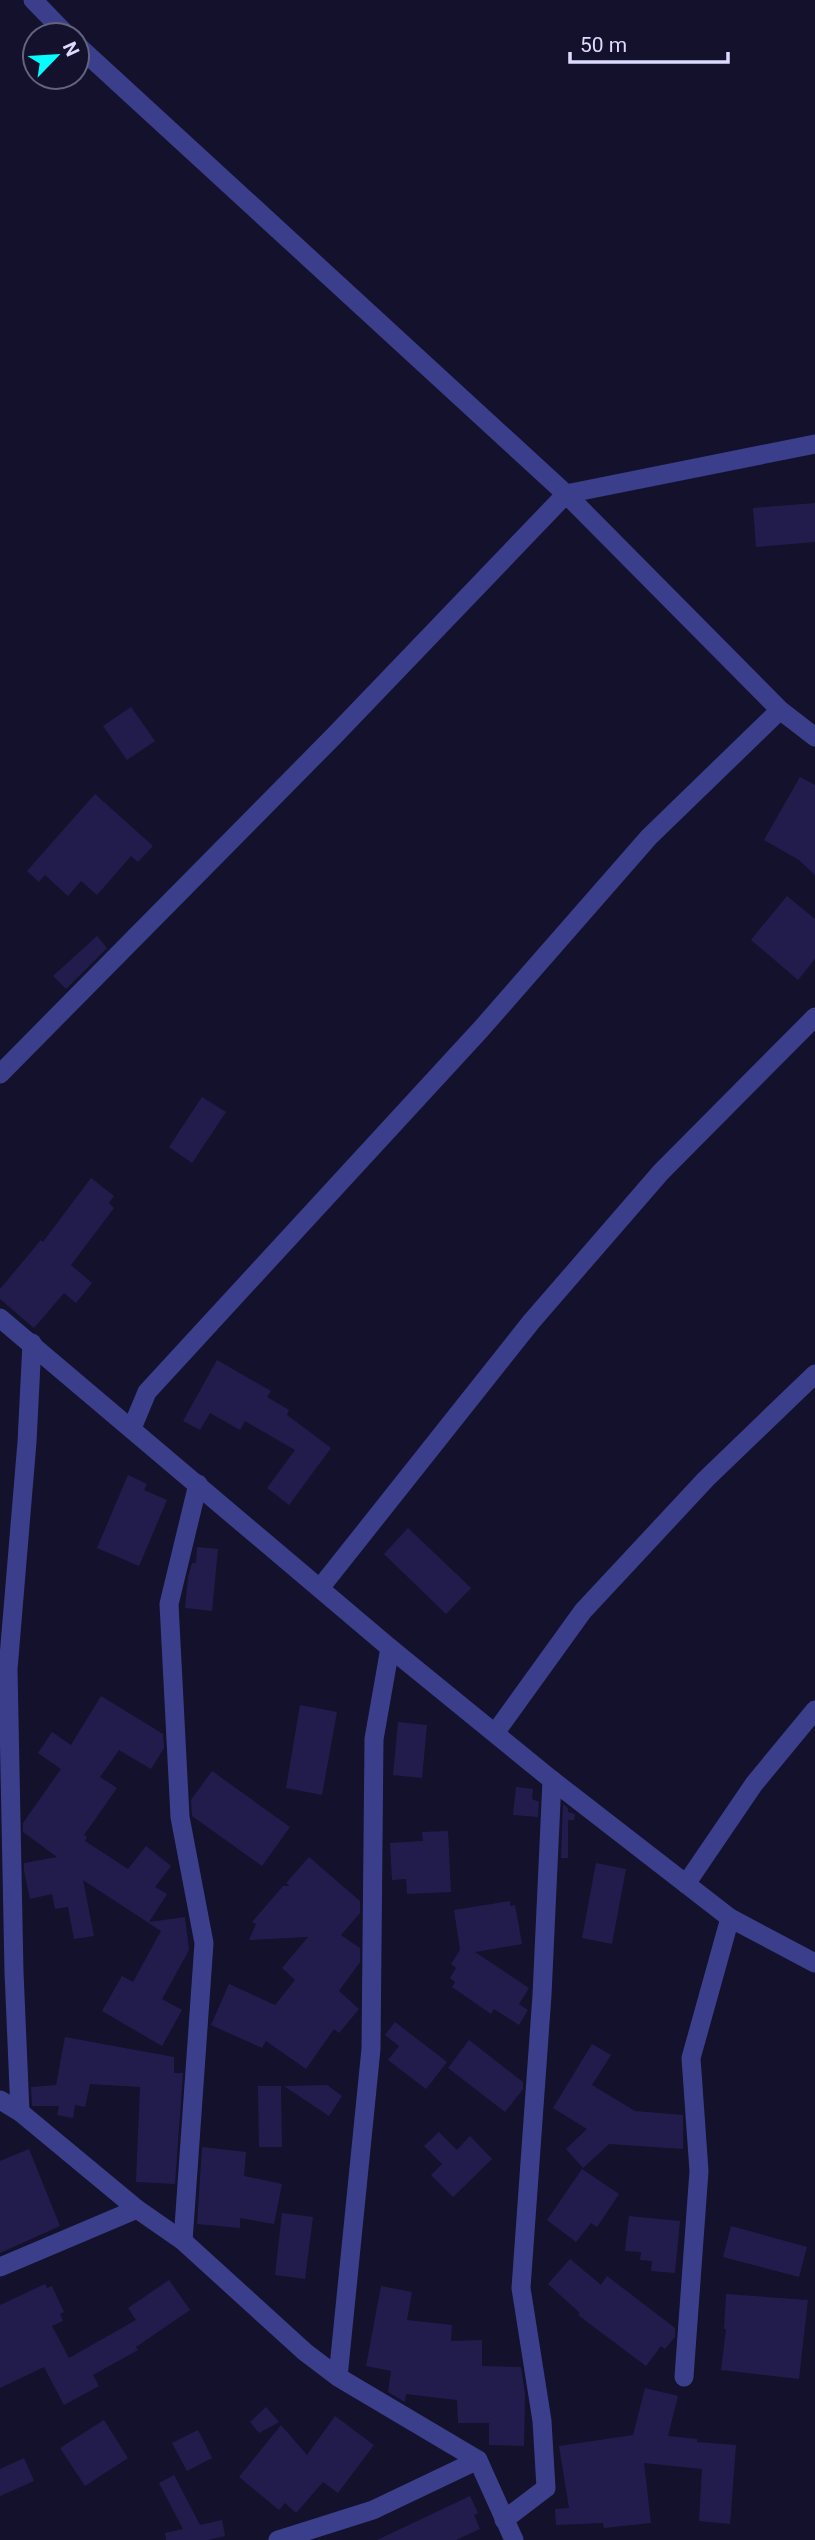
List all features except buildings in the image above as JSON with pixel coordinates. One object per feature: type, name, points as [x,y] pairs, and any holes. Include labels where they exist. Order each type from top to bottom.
[{"type":"street","points":[[33,0],[53,21]]},
{"type":"street","points":[[91,58],[566,494],[780,710],[815,737]]},
{"type":"street","points":[[0,1074],[333,737],[566,494],[815,444]]},
{"type":"street","points":[[132,1428],[147,1392],[482,1028],[649,837],[780,710]]},
{"type":"street","points":[[320,1588],[539,1312],[661,1172],[815,1017]]},
{"type":"street","points":[[0,1318],[390,1648],[552,1780],[730,1918],[815,1963]]},
{"type":"street","points":[[20,2112],[14,1972],[8,1669],[27,1442],[32,1343]]},
{"type":"street","points":[[495,1733],[583,1611],[706,1479],[815,1374]]},
{"type":"street","points":[[183,2241],[204,1943],[180,1817],[169,1604],[198,1484]]},
{"type":"street","points":[[338,2377],[372,2049],[374,1739],[390,1648]]},
{"type":"street","points":[[686,1884],[754,1784],[815,1710]]},
{"type":"street","points":[[504,2520],[546,2488],[542,2421],[521,2288],[542,1995],[552,1780]]},
{"type":"street","points":[[684,2377],[699,2171],[691,2058],[730,1918]]},
{"type":"street","points":[[0,2100],[20,2112],[137,2209],[183,2241],[305,2352],[338,2377],[478,2460],[513,2540]]},
{"type":"street","points":[[0,2267],[137,2209]]},
{"type":"street","points":[[278,2540],[373,2510],[478,2460]]}]
